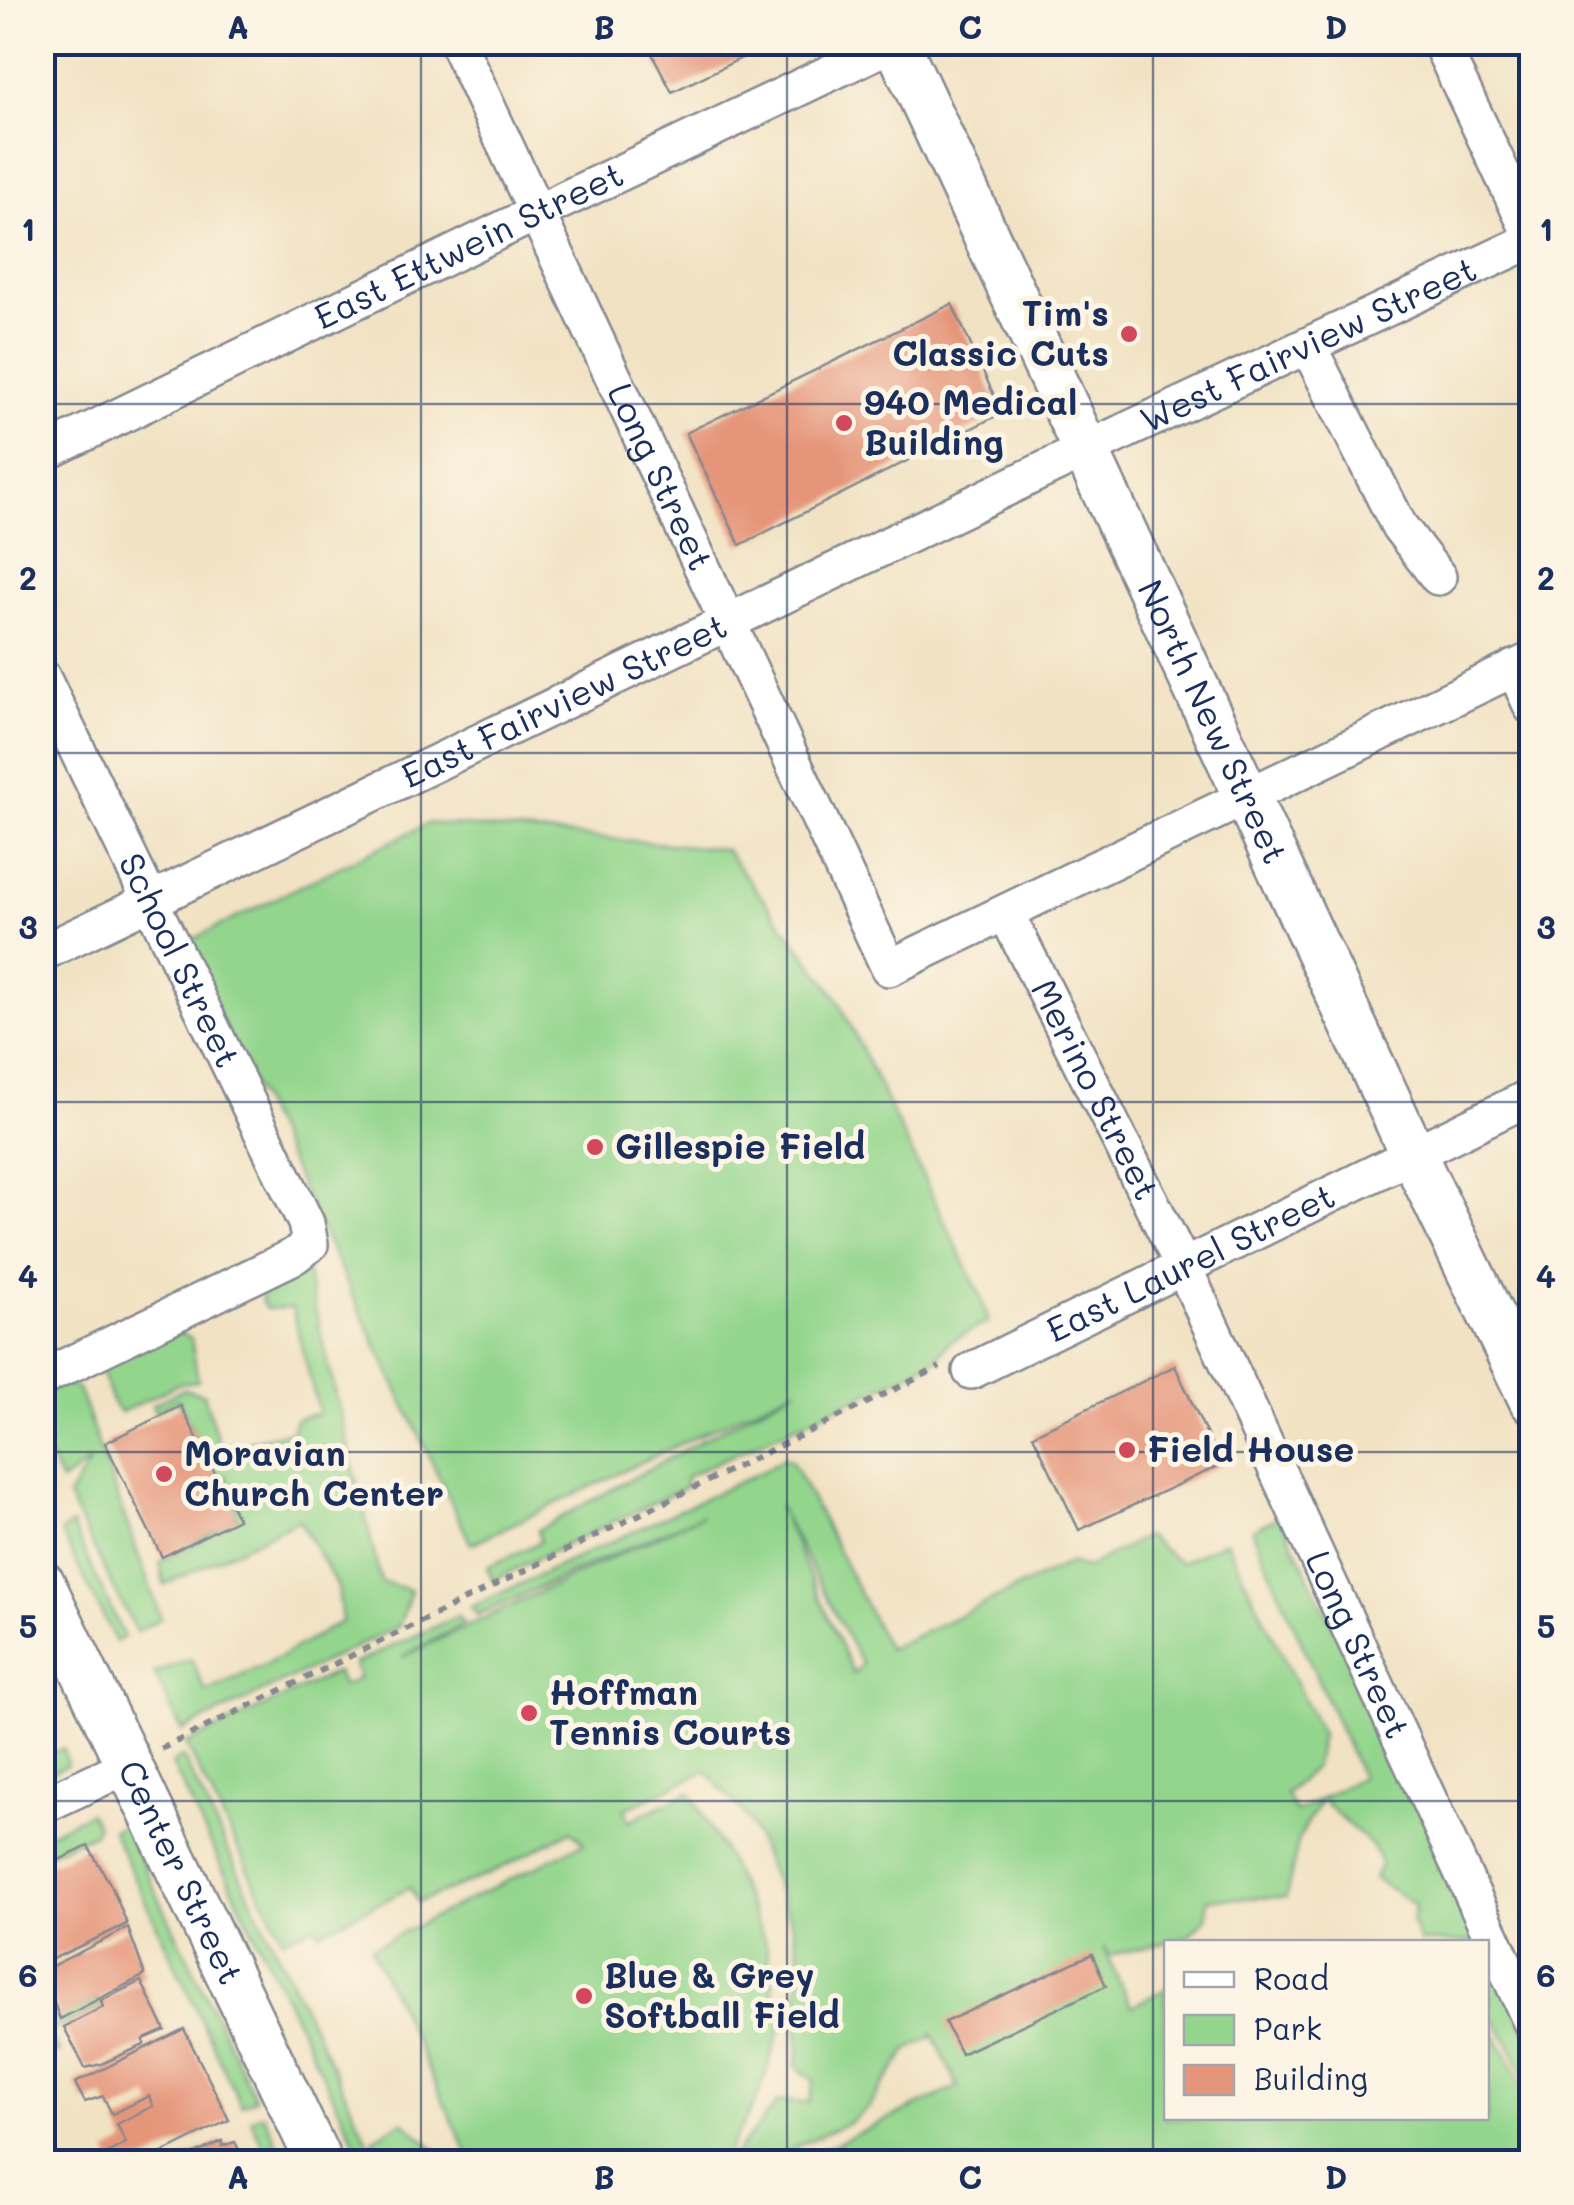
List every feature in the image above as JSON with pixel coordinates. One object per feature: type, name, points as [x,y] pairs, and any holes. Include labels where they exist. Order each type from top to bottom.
[{"type":"main road","name":"North New Street","points":[[895,42],[1412,1152],[1532,1400]]},
{"type":"main road","name":"Center Street","points":[[42,1584],[318,2162]]},
{"type":"street","name":"Long Street","points":[[457,42],[889,968],[1006,913]]},
{"type":"street","name":"East Ettwein Street","points":[[42,454],[895,42]]},
{"type":"street","points":[[1440,42],[1532,238]]},
{"type":"street","name":"West Fairview Street","points":[[1085,450],[1532,238]]},
{"type":"street","points":[[1308,346],[1399,526],[1438,577]]},
{"type":"street","name":"East Fairview Street","points":[[42,953],[1085,450]]},
{"type":"street","points":[[1006,913],[1522,664],[1532,707]]},
{"type":"street","name":"School Street","points":[[42,678],[306,1223],[310,1244],[294,1256],[42,1378]]},
{"type":"street","name":"Merino Street","points":[[1006,913],[1183,1266]]},
{"type":"street","name":"East Laurel Street","points":[[970,1371],[1532,1096]]},
{"type":"street","name":"Long Street","points":[[1183,1266],[1532,2024]]},
{"type":"street","points":[[42,1806],[129,1765]]},
{"type":"path","points":[[129,1765],[936,1367],[970,1371]]},
{"type":"green space","name":"Gillespie Field","points":[[429,823],[725,849],[835,994],[982,1299],[988,1322],[949,1342],[936,1360],[687,1476],[684,1488],[493,1580],[487,1567],[540,1542],[538,1530],[797,1388],[471,1544],[185,943]]},
{"type":"green space","points":[[305,1267],[381,1582],[411,1590],[399,1626],[182,1731],[154,1673],[191,1659],[206,1692],[275,1660],[342,1621],[338,1587],[299,1520],[164,1585],[160,1562],[238,1518],[226,1474],[231,1505],[178,1400],[155,1412],[152,1405],[184,1389],[204,1394],[220,1447],[293,1431],[295,1419],[319,1413],[292,1308],[266,1309],[262,1303],[261,1287]]},
{"type":"green space","points":[[180,1332],[191,1338],[198,1381],[178,1384],[120,1413],[99,1365]]},
{"type":"green space","points":[[62,1384],[78,1388],[161,1618],[136,1632],[68,1497],[90,1461],[61,1482],[43,1443],[43,1393]]},
{"type":"green space","points":[[784,1458],[792,1461],[888,1649],[1070,1563],[1086,1568],[1146,1536],[1180,1563],[1226,1541],[1321,1734],[1315,1766],[1286,1794],[1296,1812],[1322,1798],[1299,1838],[1286,1897],[1208,1899],[1207,1917],[1186,1938],[1110,1955],[1103,1947],[1131,2006],[1164,1990],[1164,2120],[1489,2120],[1489,2029],[1517,2074],[1527,2106],[1531,2162],[797,2162],[958,2087],[932,2032],[932,2037],[908,2050],[868,2108],[852,2121],[764,2162],[728,2162],[779,2101],[809,2103],[814,2081],[796,2066],[801,1960],[793,1926],[749,1820],[706,1771],[625,1809],[629,1821],[690,1792],[730,1864],[766,1943],[780,2030],[757,2099],[722,2162],[472,2162],[371,1948],[584,1843],[571,1831],[487,1875],[418,1902],[410,1888],[319,1932],[315,1926],[283,1939],[186,1744],[336,1672],[343,1686],[359,1678],[354,1664],[458,1616],[463,1624],[402,1657],[702,1515],[477,1615],[471,1607]],"holes":[[[778,1505],[862,1665],[854,1674],[853,1673]]]},
{"type":"green space","points":[[1280,1516],[1483,1940],[1419,1940],[1412,1923],[1415,1905],[1374,1878],[1381,1863],[1377,1854],[1322,1798],[1361,1777],[1252,1530]]},
{"type":"green space","points":[[72,1525],[124,1637],[116,1642],[61,1532]]},
{"type":"green space","points":[[63,1748],[67,1765],[43,1776],[43,1757]]},
{"type":"green space","points":[[183,1757],[378,2162],[365,2162],[172,1764]]},
{"type":"green space","points":[[89,1813],[97,1825],[94,1833],[43,1856],[43,1836]]},
{"type":"green space","points":[[124,1825],[255,2098],[241,2105],[112,1830]]},
{"type":"green space","points":[[1489,1953],[1531,2043],[1531,2090],[1489,2012]]},
{"type":"green space","points":[[99,2000],[101,2007],[48,2032],[59,2052],[43,2060],[43,2002],[55,2020]]},
{"type":"green space","points":[[263,2113],[285,2162],[271,2162],[251,2120]]},
{"type":"green space","points":[[403,2121],[449,2162],[385,2162],[373,2139]]},
{"type":"building","points":[[646,42],[774,42],[672,92]]},
{"type":"building","name":"940 Medical Building","points":[[952,304],[1002,413],[740,545],[686,433]]},
{"type":"building","name":"Field House","points":[[1175,1366],[1221,1465],[1079,1530],[1033,1435]]},
{"type":"building","points":[[181,1406],[238,1519],[162,1557],[105,1443]]},
{"type":"building","points":[[88,1846],[112,1887],[127,1924],[42,1964],[42,1868]]},
{"type":"building","points":[[128,1928],[145,1975],[60,2019],[42,1971]]},
{"type":"building","points":[[1092,1954],[1106,1986],[961,2054],[945,2022]]},
{"type":"building","points":[[141,1981],[165,2030],[144,2039],[144,2045],[85,2068],[64,2027],[103,2007],[101,2001]]},
{"type":"building","points":[[184,2029],[229,2120],[144,2162],[112,2162],[107,2153],[126,2143],[117,2124],[153,2106],[149,2096],[112,2114],[103,2096],[85,2102],[75,2083]]},
{"type":"building","points":[[222,2141],[222,2146],[235,2142],[245,2162],[178,2162]]},
{"type":"place","name":"Tim's Classic Cuts","points":[[1129,334]]},
{"type":"place","name":"940 Medical Building","points":[[844,423]]},
{"type":"place","name":"Gillespie Field","points":[[595,1147]]},
{"type":"place","name":"Field House","points":[[1127,1450]]},
{"type":"place","name":"Moravian Church Center","points":[[164,1474]]},
{"type":"place","name":"Hoffman Tennis Courts","points":[[529,1713]]},
{"type":"place","name":"Blue & Grey Softball Field","points":[[584,1996]]}]
